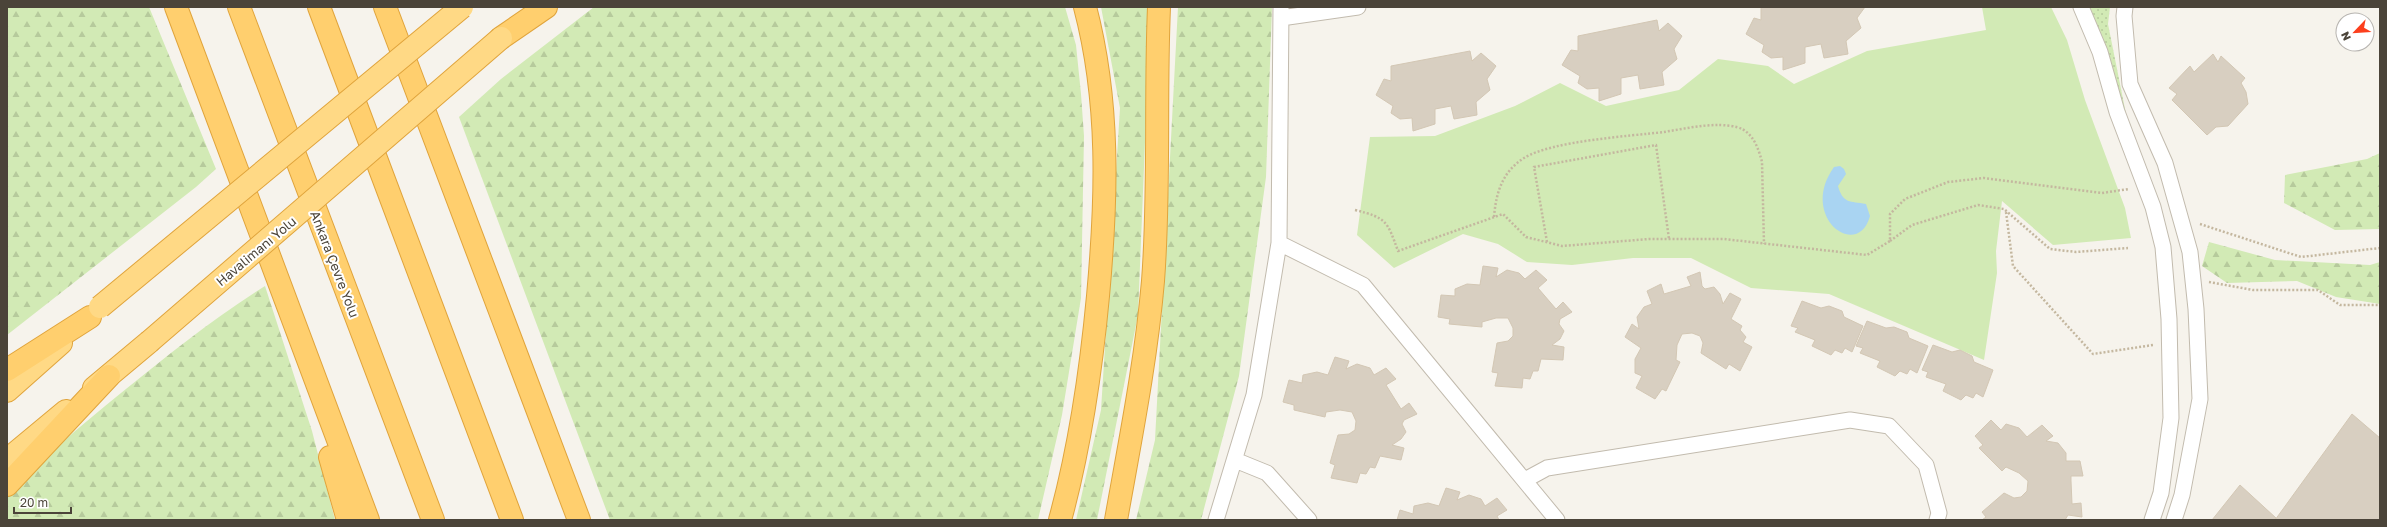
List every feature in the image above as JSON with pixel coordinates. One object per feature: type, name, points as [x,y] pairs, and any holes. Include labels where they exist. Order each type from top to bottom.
[{"type":"highway","points":[[176,7],[368,520]]},
{"type":"highway","name":"Ankara Çevre Yolu","points":[[239,7],[433,520]]},
{"type":"highway","points":[[319,7],[512,520]]},
{"type":"highway","points":[[385,7],[579,520]]},
{"type":"highway","points":[[395,7],[455,191]]},
{"type":"highway","points":[[7,391],[95,312],[462,7]]},
{"type":"highway","name":"Havalimanı Yolu","points":[[7,460],[149,342],[537,7]]},
{"type":"highway","points":[[501,38],[546,7]]},
{"type":"highway","points":[[1060,520],[1091,363],[1102,252],[1106,174],[1104,116],[1099,67],[1085,7]]},
{"type":"highway","points":[[1116,520],[1138,406],[1153,281],[1156,198],[1158,7]]},
{"type":"highway","points":[[278,279],[348,520]]},
{"type":"highway","points":[[7,370],[95,312]]},
{"type":"highway","points":[[7,485],[108,376]]},
{"type":"highway","points":[[544,425],[586,520]]},
{"type":"street","points":[[1216,520],[1254,395],[1279,243],[1281,12],[1358,7]]},
{"type":"street","points":[[2081,7],[2100,52],[2117,112],[2154,207],[2163,247],[2169,343],[2171,418],[2161,493],[2152,520]]},
{"type":"street","points":[[2125,7],[2124,16],[2130,84],[2166,162],[2190,252],[2193,279],[2200,399],[2182,495],[2174,520]]},
{"type":"street","points":[[1279,243],[1363,285],[1557,520]]},
{"type":"street","points":[[1524,480],[1547,468],[1850,420],[1889,426],[1926,465],[1939,513],[1937,520]]},
{"type":"street","points":[[1235,460],[1268,473],[1309,520]]},
{"type":"path","points":[[1494,217],[1496,194],[1507,174],[1525,158],[1555,147],[1719,124],[1742,129],[1754,140],[1759,149],[1762,162],[1764,244]]},
{"type":"path","points":[[1547,242],[1534,167],[1656,145],[1669,239]]},
{"type":"path","points":[[1890,241],[1890,214],[1905,198],[1948,182],[1984,178],[2102,193],[2146,186]]},
{"type":"path","points":[[1355,210],[1375,215],[1388,224],[1398,251],[1503,214],[1526,237],[1562,246],[1669,239],[1724,239],[1867,255],[1912,226],[1978,205],[2006,211],[2050,249],[2076,252],[2128,248]]},
{"type":"path","points":[[2006,211],[2013,266],[2093,354],[2169,343]]},
{"type":"path","points":[[2180,217],[2300,257],[2380,248]]},
{"type":"path","points":[[2193,279],[2253,290],[2318,290],[2340,304],[2380,305]]},
{"type":"green space","points":[[7,7],[149,7],[216,169],[196,187],[7,335]]},
{"type":"green space","points":[[594,7],[1065,7],[1076,45],[1084,136],[1081,298],[1062,415],[1038,520],[610,520],[459,117],[501,79]]},
{"type":"green space","points":[[1101,7],[1153,7],[1147,93],[1138,315],[1097,520],[1076,520],[1101,410],[1120,108]]},
{"type":"green space","points":[[1178,7],[1272,7],[1266,177],[1239,376],[1201,520],[1136,520],[1155,440]]},
{"type":"green space","points":[[1982,7],[2051,7],[2067,40],[2085,100],[2125,208],[2131,238],[2053,245],[2002,201],[1996,251],[1997,273],[1984,360],[1829,294],[1751,288],[1691,258],[1633,258],[1572,265],[1527,262],[1498,244],[1463,234],[1394,268],[1357,235],[1370,137],[1435,136],[1515,106],[1560,83],[1606,106],[1679,90],[1718,59],[1768,66],[1794,84],[1867,51],[1986,30]]},
{"type":"green space","points":[[2087,7],[2110,7],[2108,24],[2127,119]]},
{"type":"green space","points":[[2380,153],[2380,229],[2335,230],[2284,203],[2285,175],[2367,159]]},
{"type":"green space","points":[[2209,242],[2275,260],[2370,265],[2380,262],[2380,304],[2336,297],[2297,281],[2227,283],[2202,266]]},
{"type":"green space","points":[[265,286],[312,431],[335,520],[7,520],[7,498],[33,469],[61,443],[121,393],[209,324]]},
{"type":"water","points":[[1840,166],[1844,169],[1846,174],[1838,186],[1842,196],[1851,202],[1866,204],[1870,216],[1864,229],[1854,234],[1844,233],[1834,227],[1826,216],[1823,202],[1825,185],[1834,167]]},
{"type":"building","points":[[1761,7],[1865,7],[1857,18],[1861,28],[1846,41],[1848,54],[1824,58],[1821,44],[1805,47],[1805,63],[1783,70],[1783,57],[1771,58],[1762,52],[1764,45],[1746,34],[1754,18],[1761,20]]},
{"type":"building","points":[[1657,20],[1659,31],[1668,23],[1682,36],[1674,49],[1677,59],[1662,72],[1664,85],[1640,89],[1638,75],[1621,78],[1621,94],[1599,101],[1599,88],[1587,89],[1578,83],[1580,76],[1562,65],[1571,50],[1578,51],[1578,36]]},
{"type":"building","points":[[1470,51],[1472,61],[1481,53],[1496,66],[1487,79],[1490,90],[1476,102],[1477,115],[1454,119],[1451,106],[1435,109],[1435,124],[1413,131],[1412,118],[1400,119],[1391,113],[1393,106],[1376,95],[1384,79],[1391,81],[1391,66]]},
{"type":"building","points":[[2213,54],[2218,62],[2221,56],[2245,78],[2241,83],[2246,92],[2248,104],[2228,126],[2216,127],[2207,135],[2172,100],[2177,94],[2169,88],[2190,66],[2194,72]]},
{"type":"building","points":[[1483,266],[1498,268],[1496,277],[1507,270],[1519,273],[1525,279],[1536,270],[1547,280],[1538,288],[1556,309],[1563,302],[1572,312],[1560,319],[1559,324],[1564,331],[1560,339],[1552,345],[1564,347],[1563,360],[1541,359],[1538,371],[1533,371],[1530,379],[1523,378],[1522,388],[1495,386],[1498,373],[1492,372],[1497,343],[1508,341],[1513,336],[1513,328],[1508,318],[1496,318],[1482,322],[1482,327],[1449,324],[1450,319],[1438,317],[1441,295],[1455,296],[1455,289],[1467,284],[1480,285]]},
{"type":"building","points":[[1700,272],[1702,286],[1705,289],[1714,287],[1720,294],[1723,304],[1730,293],[1741,299],[1731,319],[1742,326],[1740,330],[1746,337],[1743,342],[1752,347],[1740,371],[1729,364],[1726,369],[1701,353],[1703,343],[1700,336],[1692,333],[1682,334],[1677,345],[1676,360],[1680,362],[1666,391],[1662,389],[1655,399],[1636,388],[1642,376],[1635,373],[1635,359],[1641,348],[1625,337],[1632,324],[1639,329],[1637,317],[1644,307],[1652,304],[1647,291],[1661,284],[1664,294],[1691,286],[1687,277]]},
{"type":"building","points":[[1802,301],[1821,308],[1829,306],[1842,311],[1844,317],[1863,326],[1852,352],[1845,348],[1842,353],[1835,350],[1831,355],[1812,346],[1815,340],[1795,332],[1798,328],[1791,326]]},
{"type":"building","points":[[1867,321],[1886,328],[1894,327],[1907,332],[1909,338],[1928,346],[1917,373],[1910,369],[1907,374],[1900,371],[1895,376],[1877,367],[1880,361],[1860,353],[1863,348],[1856,346]]},
{"type":"building","points":[[1933,345],[1952,352],[1960,350],[1972,356],[1974,362],[1993,370],[1983,397],[1976,393],[1973,398],[1966,395],[1961,400],[1943,391],[1946,384],[1926,377],[1928,372],[1922,370]]},
{"type":"building","points":[[1335,357],[1349,361],[1346,369],[1357,364],[1370,368],[1374,375],[1386,368],[1396,379],[1386,385],[1401,409],[1409,403],[1417,414],[1404,420],[1402,424],[1406,432],[1401,439],[1392,445],[1404,448],[1401,460],[1380,456],[1375,468],[1370,467],[1366,474],[1360,473],[1357,483],[1331,478],[1335,465],[1330,463],[1338,435],[1349,434],[1355,430],[1356,421],[1352,412],[1340,410],[1326,412],[1325,417],[1294,410],[1294,405],[1283,402],[1289,380],[1302,383],[1303,375],[1317,372],[1328,375]]},
{"type":"building","points":[[2352,414],[2380,438],[2380,520],[2275,520]]},
{"type":"building","points":[[1991,420],[2001,430],[2006,424],[2019,428],[2027,437],[2042,425],[2053,436],[2046,441],[2058,443],[2066,453],[2066,461],[2080,461],[2083,476],[2071,476],[2071,481],[2072,504],[2081,503],[2082,517],[2068,515],[2065,520],[1982,520],[1986,517],[1982,512],[2004,493],[2014,498],[2021,497],[2027,491],[2028,481],[2019,473],[2006,467],[2002,471],[1979,448],[1983,445],[1975,436]]},
{"type":"building","points":[[2240,485],[2276,518],[2275,520],[2212,520]]},
{"type":"building","points":[[1446,488],[1460,492],[1457,500],[1469,495],[1481,499],[1485,506],[1497,498],[1507,510],[1497,516],[1499,520],[1397,520],[1400,510],[1413,514],[1414,506],[1428,503],[1439,506]]}]
